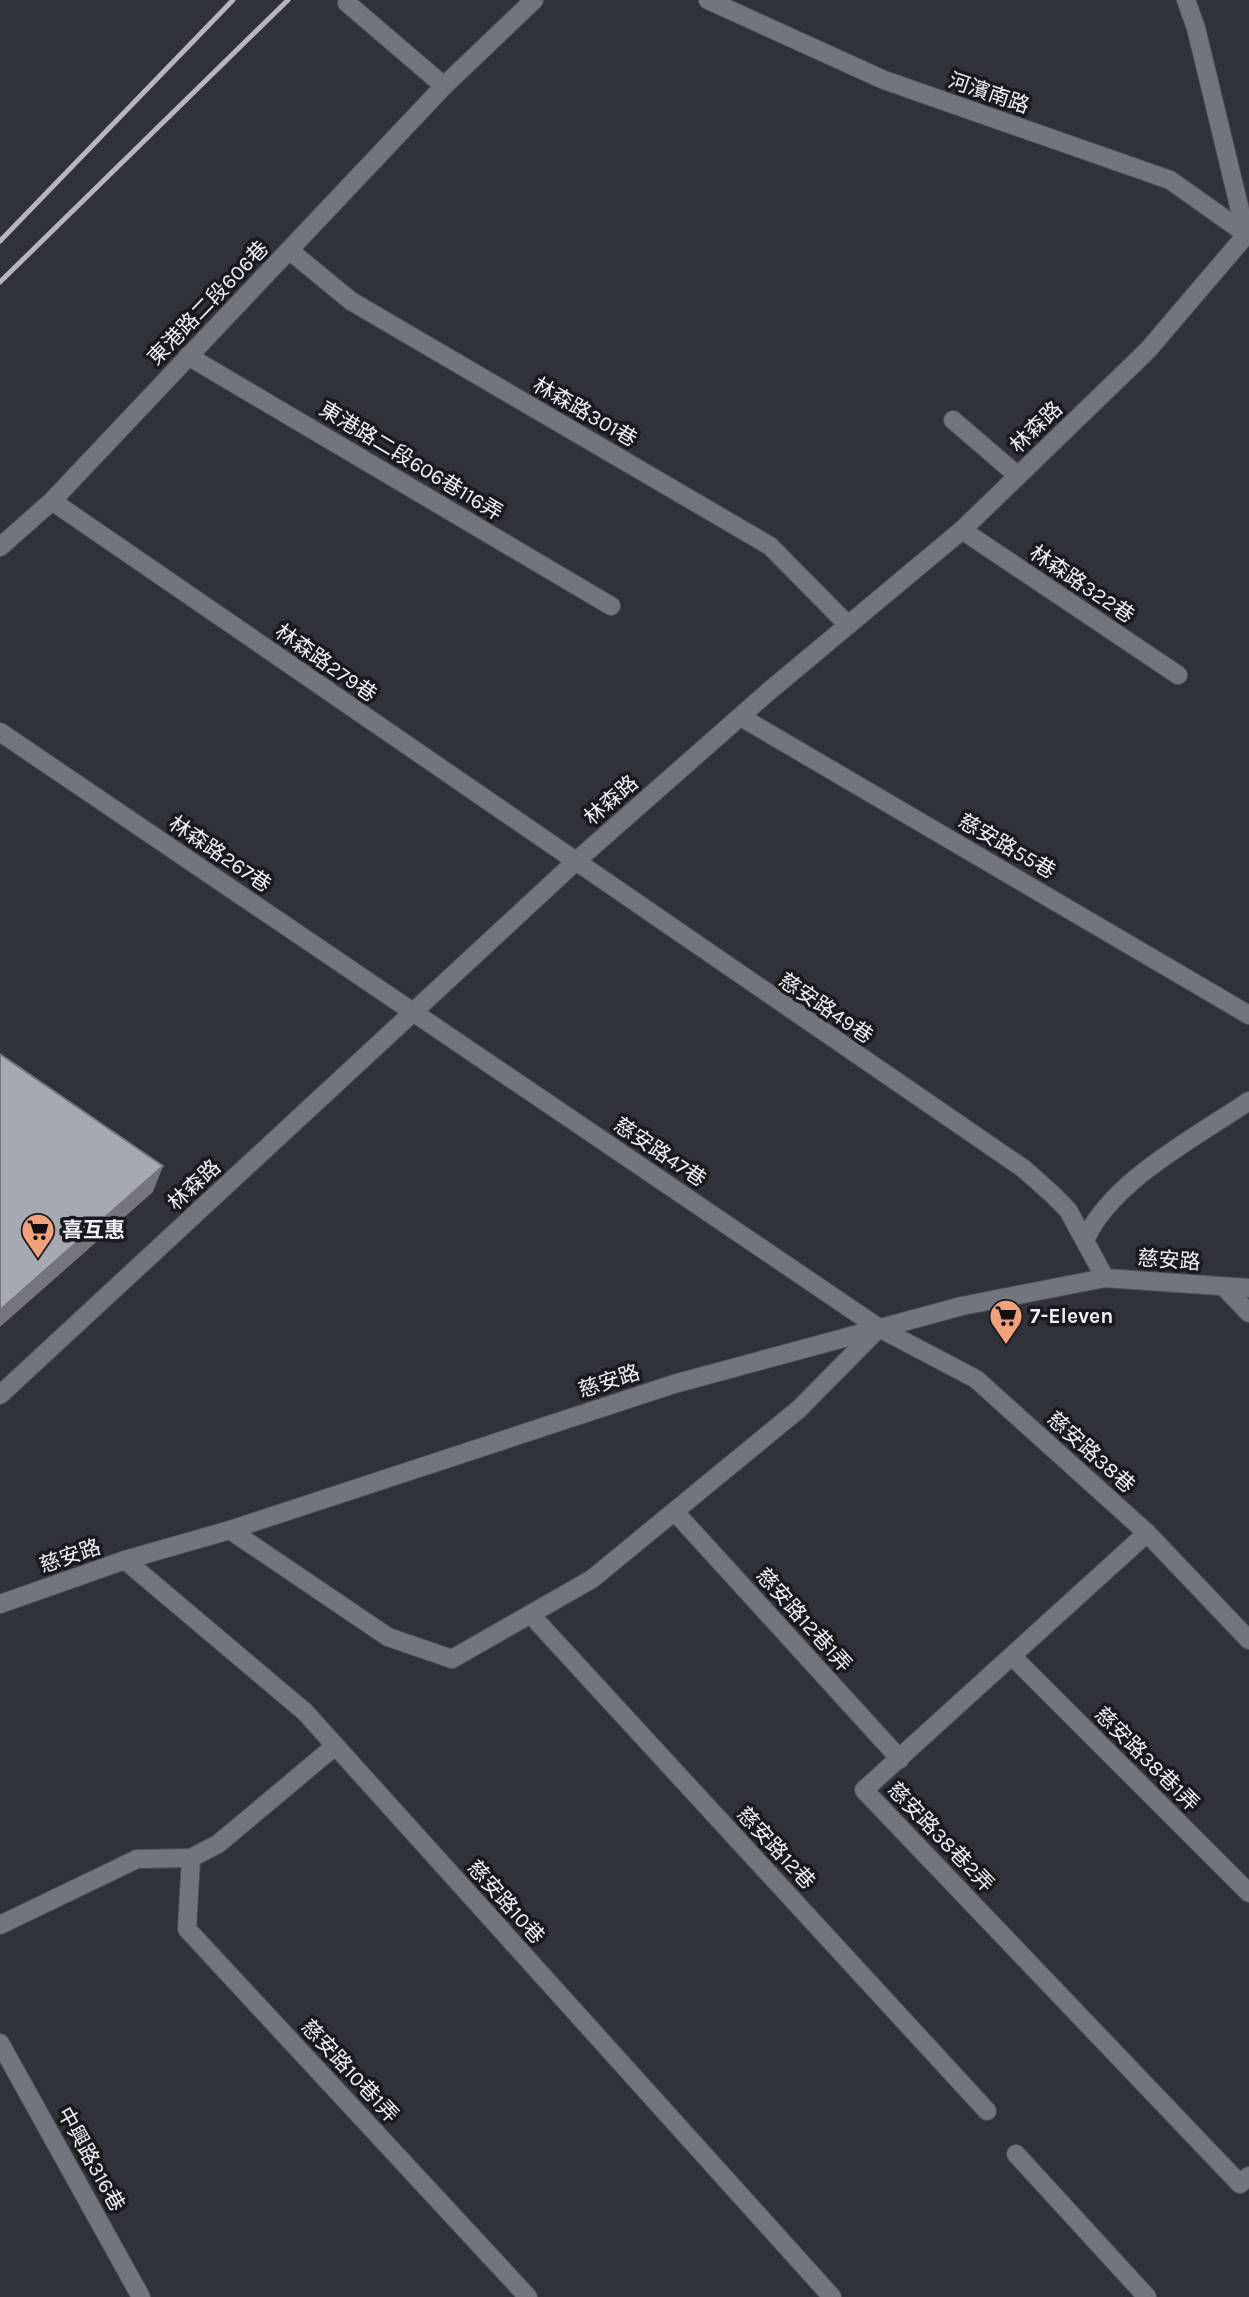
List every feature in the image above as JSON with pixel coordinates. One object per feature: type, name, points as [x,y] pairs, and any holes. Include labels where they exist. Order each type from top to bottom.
[{"type":"street","points":[[348,3],[444,86],[534,0]]},
{"type":"street","name":"河濱南路","points":[[708,0],[884,80],[1170,180],[1247,235]]},
{"type":"street","points":[[1186,0],[1196,29],[1247,235]]},
{"type":"street","name":"東港路二段606巷","points":[[0,547],[52,501],[444,86]]},
{"type":"street","name":"林森路","points":[[0,1395],[574,863],[848,625],[962,530],[1148,350],[1247,235]]},
{"type":"street","name":"林森路301巷","points":[[289,250],[351,301],[770,546],[848,625]]},
{"type":"street","name":"東港路二段606巷116弄","points":[[188,356],[611,606]]},
{"type":"street","points":[[953,420],[1018,476]]},
{"type":"street","name":"林森路279巷","points":[[52,501],[574,863]]},
{"type":"street","name":"林森路322巷","points":[[962,530],[1178,676]]},
{"type":"street","name":"慈安路55巷","points":[[741,717],[1249,1015]]},
{"type":"street","name":"林森路267巷","points":[[0,732],[415,1013]]},
{"type":"street","name":"慈安路49巷","points":[[574,863],[1024,1169],[1068,1210],[1086,1238],[1105,1278]]},
{"type":"street","name":"慈安路47巷","points":[[415,1013],[879,1328]]},
{"type":"street","points":[[1086,1238],[1096,1216],[1121,1189],[1249,1101]]},
{"type":"street","name":"慈安路","points":[[0,1604],[125,1560],[230,1530],[674,1384],[962,1306],[1105,1278],[1249,1288]]},
{"type":"street","points":[[1224,1287],[1249,1312]]},
{"type":"street","points":[[230,1530],[388,1637],[452,1659],[532,1616],[592,1579],[799,1409],[879,1328]]},
{"type":"street","name":"慈安路38巷","points":[[879,1328],[976,1379],[1147,1533],[1249,1640]]},
{"type":"street","name":"慈安路12巷1弄","points":[[675,1512],[900,1759]]},
{"type":"street","name":"慈安路38巷2弄","points":[[1147,1533],[864,1790],[1240,2184],[1249,2176]]},
{"type":"street","name":"慈安路10巷","points":[[125,1560],[305,1712],[832,2297]]},
{"type":"street","name":"慈安路12巷","points":[[532,1616],[987,2111]]},
{"type":"street","name":"慈安路38巷1弄","points":[[1012,1656],[1249,1894]]},
{"type":"street","points":[[0,1925],[137,1860],[191,1858],[218,1844],[335,1746]]},
{"type":"street","name":"慈安路10巷1弄","points":[[191,1858],[187,1929],[528,2297]]},
{"type":"street","name":"中興路316巷","points":[[0,2043],[141,2297]]},
{"type":"street","points":[[1016,2154],[1147,2297]]},
{"type":"building","name":"喜互惠","points":[[0,1054],[163,1166],[0,1310]]},
{"type":"railway","points":[[0,241],[233,0]]},
{"type":"railway","points":[[0,282],[288,0]]},
{"type":"place","name":"喜互惠","points":[[38,1260]]},
{"type":"place","name":"7-Eleven","points":[[1006,1346]]}]
